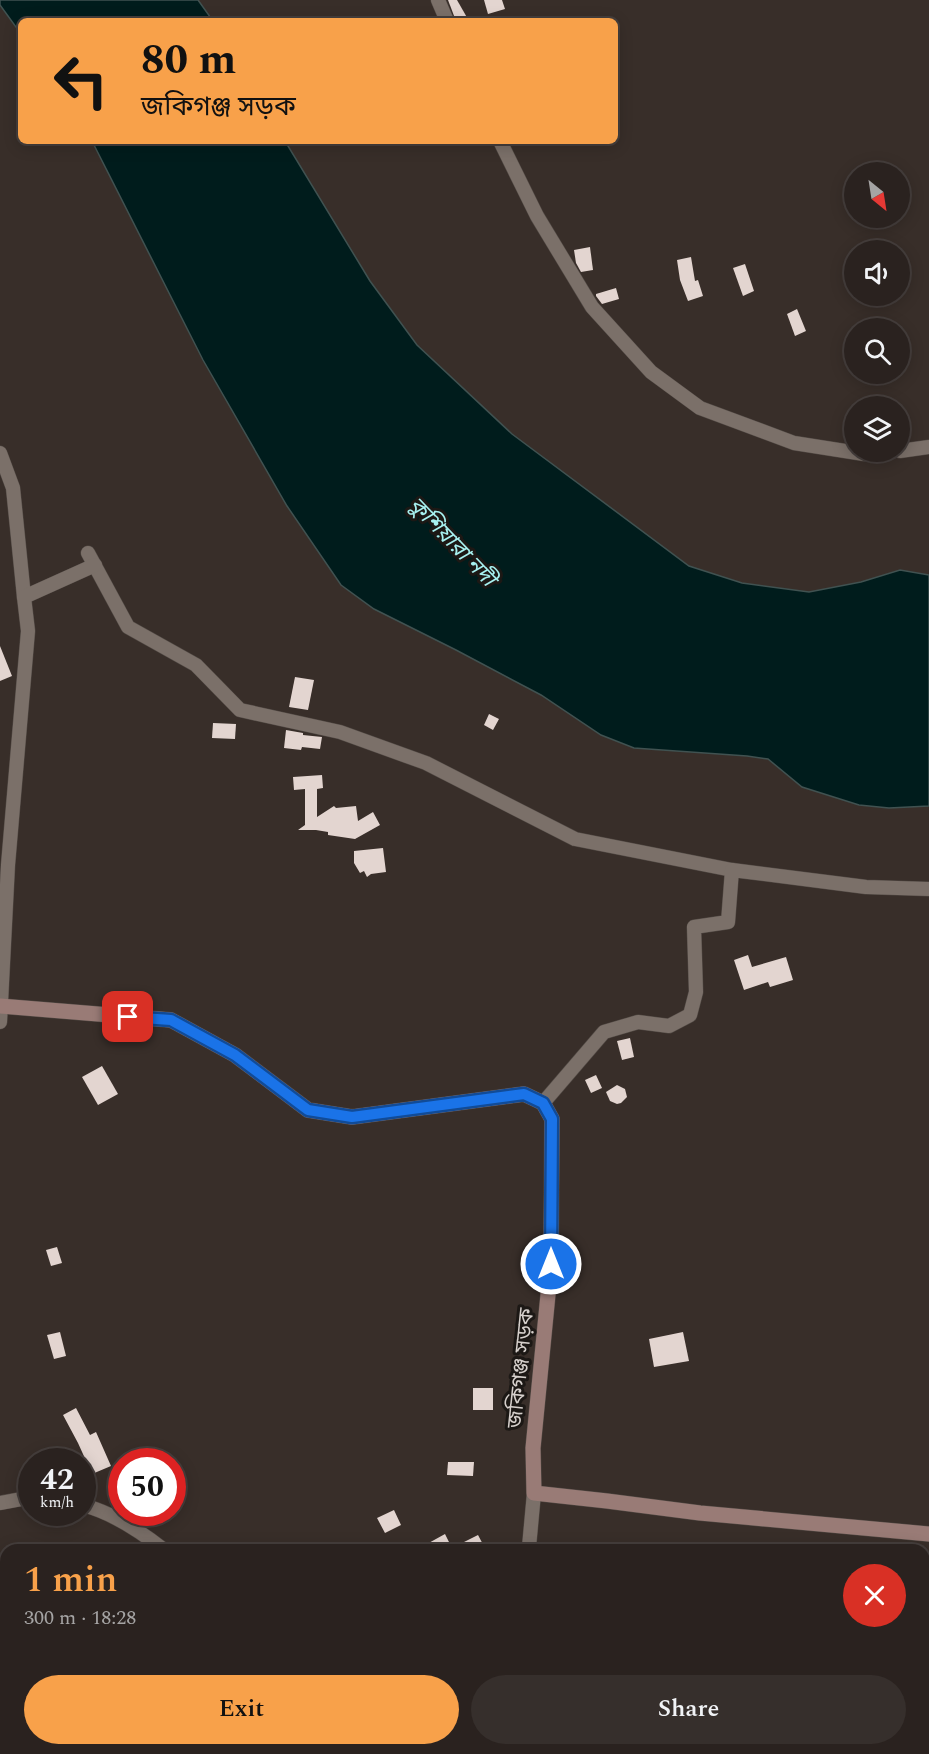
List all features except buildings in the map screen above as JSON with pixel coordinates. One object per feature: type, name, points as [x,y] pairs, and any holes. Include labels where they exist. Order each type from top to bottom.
[{"type":"main road","points":[[1,1006],[171,1020],[235,1055],[308,1110],[352,1117],[524,1094],[543,1103]]},
{"type":"main road","name":"জকিগঞ্জ সড়ক","points":[[534,1493],[533,1448],[551,1264],[552,1119],[543,1103]]},
{"type":"main road","points":[[534,1493],[700,1514],[929,1534]]},
{"type":"street","points":[[438,0],[446,18]]},
{"type":"street","points":[[501,144],[537,216],[592,307],[651,372],[700,408],[794,443],[844,451]]},
{"type":"street","points":[[910,450],[929,447]]},
{"type":"street","points":[[0,453],[13,488],[28,631],[8,864],[0,1022]]},
{"type":"street","points":[[24,597],[92,559],[128,627],[196,665],[240,710],[340,732],[426,763],[575,839],[732,870],[866,887],[929,888]]},
{"type":"street","points":[[543,1103],[604,1032],[639,1022],[669,1026],[690,1015],[696,992],[694,927],[728,922],[732,870]]},
{"type":"street","points":[[529,1544],[534,1493]]},
{"type":"street","points":[[0,1503],[18,1500]]},
{"type":"street","points":[[96,1508],[156,1544]]},
{"type":"water","points":[[0,0],[198,0],[211,18],[18,18],[18,30],[0,5]]},
{"type":"water","name":"কুশিয়ারা নদী","points":[[94,144],[287,144],[370,281],[417,345],[512,434],[689,566],[742,583],[809,592],[861,582],[900,570],[929,575],[929,806],[889,808],[859,805],[802,787],[768,759],[634,748],[601,735],[541,695],[374,609],[341,585],[287,506],[203,360]]},
{"type":"route","points":[[128,1017],[171,1020],[235,1055],[308,1110],[352,1117],[524,1094],[543,1103],[552,1119],[551,1264]]}]
